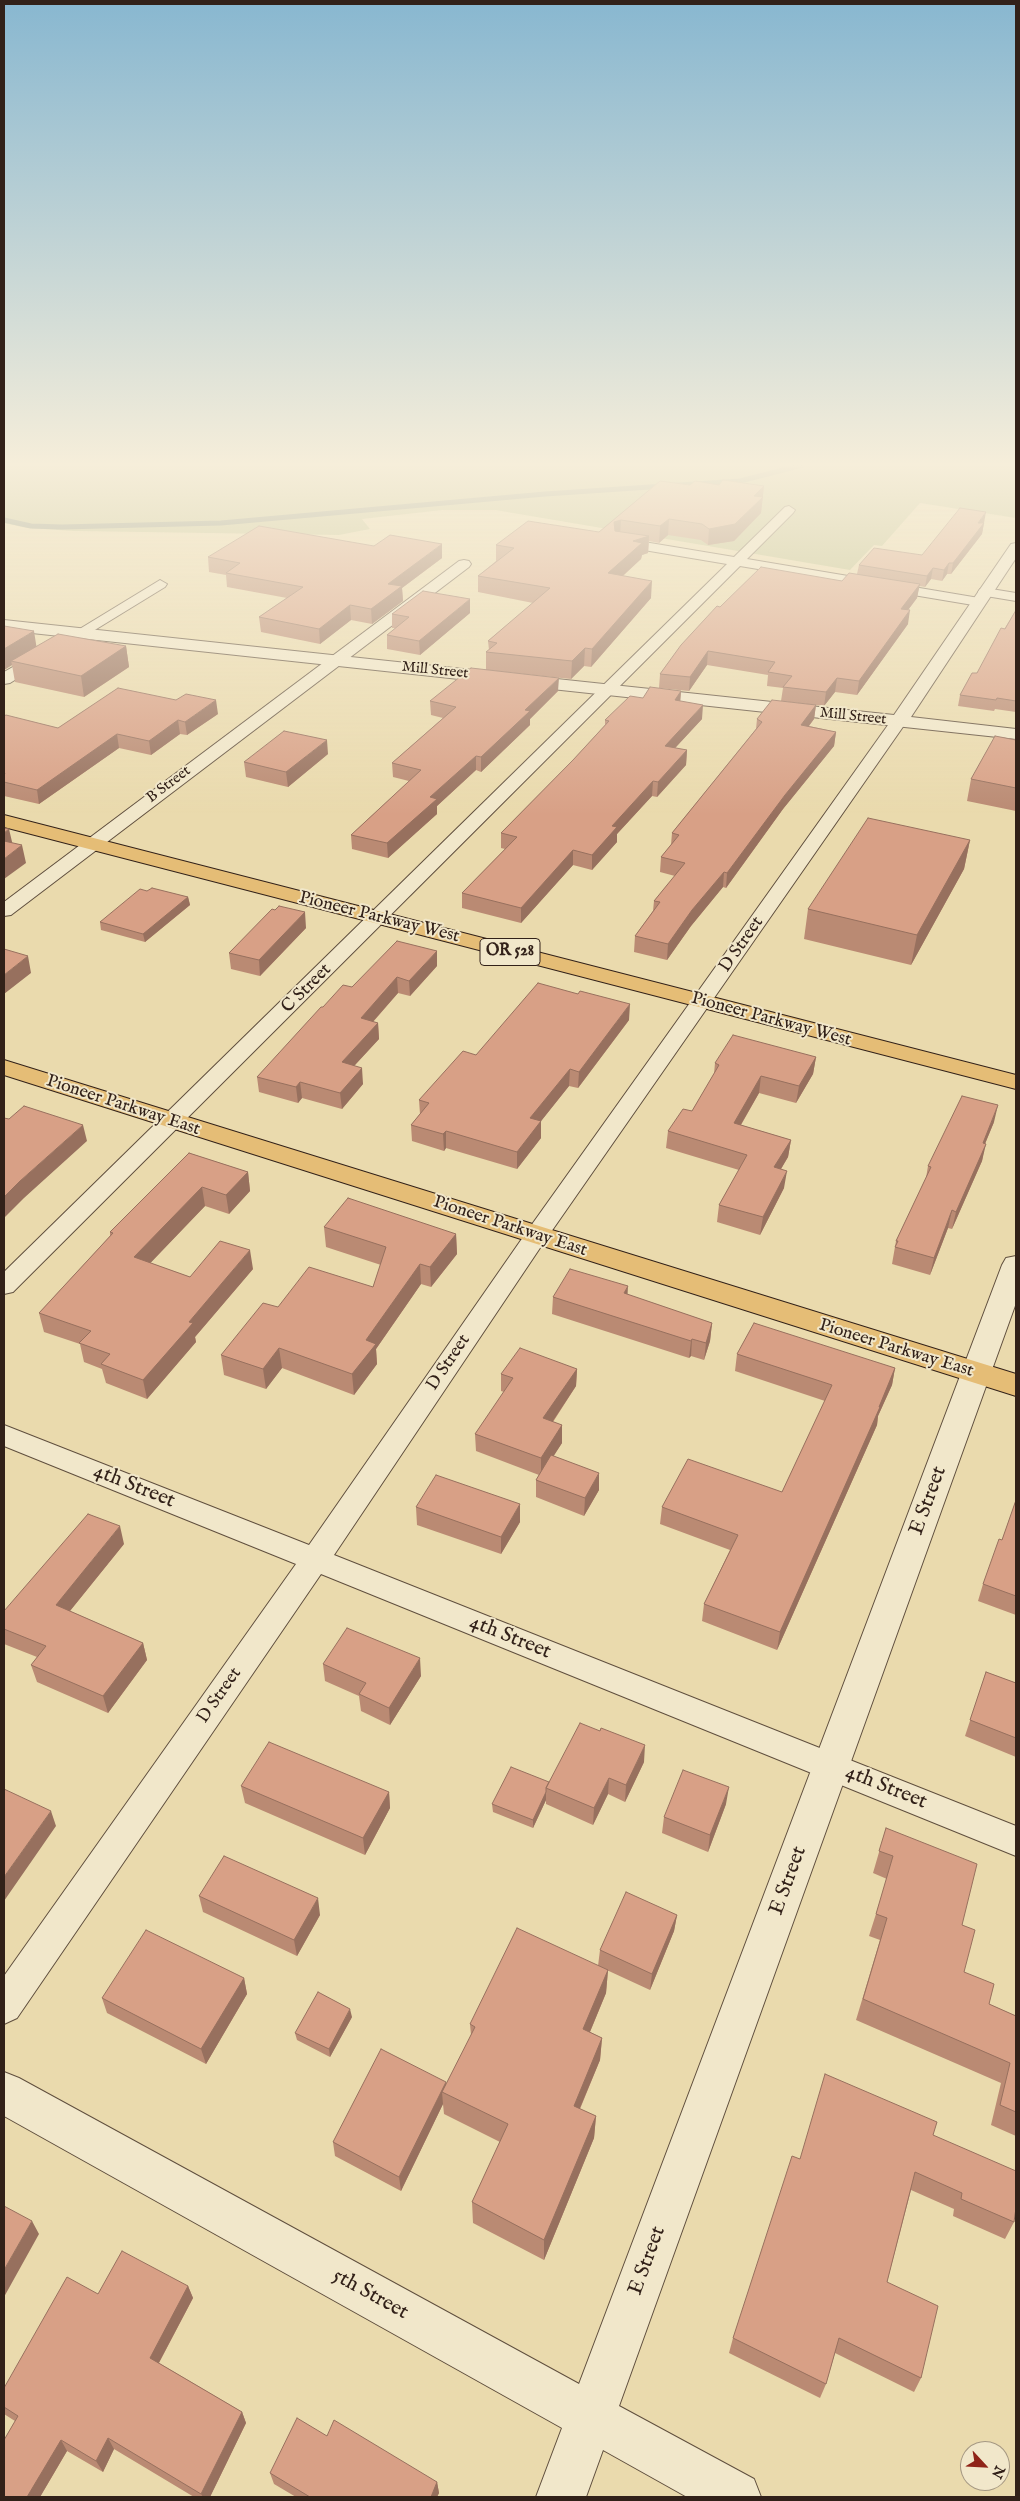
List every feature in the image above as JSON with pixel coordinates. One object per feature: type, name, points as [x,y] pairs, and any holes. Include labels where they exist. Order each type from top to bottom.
[{"type":"main road","name":"Pioneer Parkway West","points":[[4,821],[1016,1082]]},
{"type":"main road","name":"Pioneer Parkway East","points":[[4,1067],[172,1122],[1016,1385]]},
{"type":"street","name":"B Street","points":[[4,911],[441,582]]},
{"type":"street","name":"C Street","points":[[4,1286],[172,1122],[715,582]]},
{"type":"street","points":[[878,582],[982,597],[1016,597]]},
{"type":"street","points":[[899,721],[992,582]]},
{"type":"street","points":[[4,679],[160,584]]},
{"type":"street","name":"Mill Street","points":[[4,625],[1016,734]]},
{"type":"street","name":"D Street","points":[[4,2006],[315,1560],[536,1236],[899,721]]},
{"type":"street","name":"E Street","points":[[562,2497],[1016,1265]]},
{"type":"street","name":"4th Street","points":[[4,1435],[1016,1841]]},
{"type":"street","name":"5th Street","points":[[4,2093],[736,2497]]},
{"type":"building","points":[[274,582],[391,582],[388,584],[402,586],[371,609],[350,605],[319,629],[259,617],[303,587]]},
{"type":"building","points":[[512,582],[651,582],[592,649],[585,648],[572,661],[486,652],[497,643],[488,641],[550,588]]},
{"type":"building","points":[[746,582],[905,582],[920,584],[901,609],[910,610],[859,681],[837,678],[826,692],[783,687],[792,676],[768,672],[775,662],[708,651],[690,677],[660,674],[681,645],[717,606],[720,607]]},
{"type":"building","points":[[423,591],[470,599],[419,641],[387,635],[409,617],[392,614]]},
{"type":"building","points":[[1016,610],[1016,701],[960,695],[972,673],[977,673],[1001,628],[1005,629]]},
{"type":"building","points":[[4,626],[34,631],[4,649]]},
{"type":"building","points":[[58,634],[126,646],[81,676],[11,661]]},
{"type":"building","points":[[471,668],[559,678],[525,710],[530,711],[481,757],[476,756],[430,797],[437,799],[387,843],[351,835],[421,770],[392,763],[456,707],[430,701]]},
{"type":"building","points":[[650,687],[681,691],[675,700],[703,705],[665,746],[687,750],[658,782],[653,781],[612,826],[617,827],[592,855],[573,850],[521,908],[462,893],[517,837],[501,833],[609,721],[605,720],[630,696],[643,698]]},
{"type":"building","points":[[118,688],[176,700],[186,694],[216,700],[185,722],[178,720],[149,741],[117,734],[37,790],[4,782],[4,716],[58,728]]},
{"type":"building","points":[[772,700],[816,705],[801,725],[836,732],[785,795],[727,873],[724,872],[692,910],[668,944],[635,936],[660,902],[654,901],[685,863],[661,857],[679,835],[672,833],[762,722],[757,719]]},
{"type":"building","points":[[284,731],[327,740],[286,772],[244,762]]},
{"type":"building","points":[[995,736],[1016,740],[1016,788],[971,779]]},
{"type":"building","points":[[868,818],[970,840],[917,935],[808,909]]},
{"type":"building","points":[[4,841],[22,845],[4,859]]},
{"type":"building","points":[[152,888],[188,897],[143,934],[100,922],[140,889],[147,891]]},
{"type":"building","points":[[279,906],[305,912],[259,960],[229,953],[272,909],[275,910]]},
{"type":"building","points":[[397,941],[437,951],[409,981],[397,977],[361,1018],[378,1023],[342,1062],[362,1068],[340,1093],[300,1082],[296,1087],[257,1077],[343,985],[352,987]]},
{"type":"building","points":[[4,949],[28,956],[4,975]]},
{"type":"building","points":[[538,983],[578,994],[580,991],[630,1004],[579,1072],[570,1069],[530,1118],[541,1121],[517,1152],[446,1131],[443,1134],[411,1125],[429,1103],[419,1100],[463,1051],[476,1055]]},
{"type":"building","points":[[733,1035],[816,1057],[799,1086],[761,1076],[734,1123],[791,1140],[774,1167],[787,1171],[763,1217],[719,1205],[747,1155],[668,1131],[683,1109],[692,1111],[719,1065],[715,1063]]},
{"type":"building","points":[[962,1096],[998,1105],[983,1143],[986,1144],[956,1212],[952,1210],[934,1258],[895,1247],[898,1241],[896,1241],[931,1167],[928,1166]]},
{"type":"building","points":[[24,1106],[83,1125],[4,1197],[4,1118],[9,1119]]},
{"type":"building","points":[[189,1153],[248,1172],[226,1195],[202,1187],[134,1257],[190,1277],[220,1241],[250,1250],[189,1322],[193,1323],[143,1380],[101,1364],[110,1354],[79,1343],[91,1331],[39,1313],[113,1233],[110,1232]]},
{"type":"building","points":[[348,1198],[456,1234],[430,1267],[420,1264],[366,1340],[376,1344],[352,1374],[279,1348],[263,1369],[221,1355],[263,1303],[278,1307],[309,1267],[373,1287],[386,1247],[324,1227]]},
{"type":"building","points":[[570,1269],[628,1286],[624,1293],[712,1323],[706,1343],[692,1339],[691,1341],[553,1297]]},
{"type":"building","points":[[754,1323],[895,1368],[880,1407],[780,1632],[704,1604],[738,1535],[662,1507],[688,1459],[782,1492],[832,1385],[737,1354]]},
{"type":"building","points":[[520,1348],[577,1369],[543,1418],[562,1425],[541,1458],[475,1434],[513,1378],[501,1374]]},
{"type":"building","points":[[551,1455],[599,1473],[585,1498],[536,1480]]},
{"type":"building","points":[[436,1475],[520,1504],[501,1537],[416,1507]]},
{"type":"building","points":[[1016,1500],[1016,1596],[983,1584],[999,1539],[1002,1540]]},
{"type":"building","points":[[88,1514],[120,1526],[56,1605],[143,1643],[103,1696],[31,1665],[46,1646],[4,1629],[4,1611]]},
{"type":"building","points":[[347,1628],[420,1658],[389,1708],[359,1694],[366,1683],[323,1664]]},
{"type":"building","points":[[986,1672],[1016,1683],[1016,1738],[970,1720]]},
{"type":"building","points":[[580,1723],[600,1731],[601,1728],[645,1745],[626,1785],[609,1778],[594,1808],[546,1788]]},
{"type":"building","points":[[269,1742],[389,1792],[363,1838],[241,1786]]},
{"type":"building","points":[[511,1767],[549,1782],[533,1820],[492,1804]]},
{"type":"building","points":[[683,1770],[729,1787],[710,1835],[664,1817]]},
{"type":"building","points":[[4,1789],[51,1811],[4,1877]]},
{"type":"building","points":[[886,1828],[977,1864],[962,1925],[975,1930],[964,1972],[994,1984],[989,2004],[1016,2016],[1016,2112],[1000,2105],[1010,2063],[863,1999],[887,1918],[876,1914],[893,1856],[879,1851]]},
{"type":"building","points":[[224,1856],[318,1898],[294,1940],[199,1896]]},
{"type":"building","points":[[626,1892],[677,1915],[652,1974],[600,1950]]},
{"type":"building","points":[[517,1928],[608,1970],[583,2029],[602,2038],[574,2106],[596,2116],[544,2240],[472,2202],[508,2124],[442,2092],[475,2027],[470,2024]]},
{"type":"building","points":[[146,1930],[244,1978],[201,2049],[102,1998]]},
{"type":"building","points":[[318,1992],[350,2009],[329,2049],[295,2033]]},
{"type":"building","points":[[381,2049],[446,2082],[399,2177],[333,2142]]},
{"type":"building","points":[[825,2074],[937,2122],[933,2135],[1016,2171],[1014,2222],[961,2199],[962,2193],[915,2172],[887,2282],[938,2306],[921,2378],[839,2338],[826,2384],[733,2338],[792,2156],[800,2159]]},
{"type":"building","points":[[4,2206],[32,2221],[4,2270]]},
{"type":"building","points":[[122,2251],[188,2286],[150,2358],[242,2412],[201,2494],[108,2438],[96,2461],[61,2440],[27,2497],[5,2497],[4,2440],[18,2416],[4,2407],[4,2388],[67,2277],[98,2294]]},
{"type":"building","points":[[297,2418],[327,2436],[334,2420],[437,2482],[431,2497],[310,2497],[270,2473]]}]
